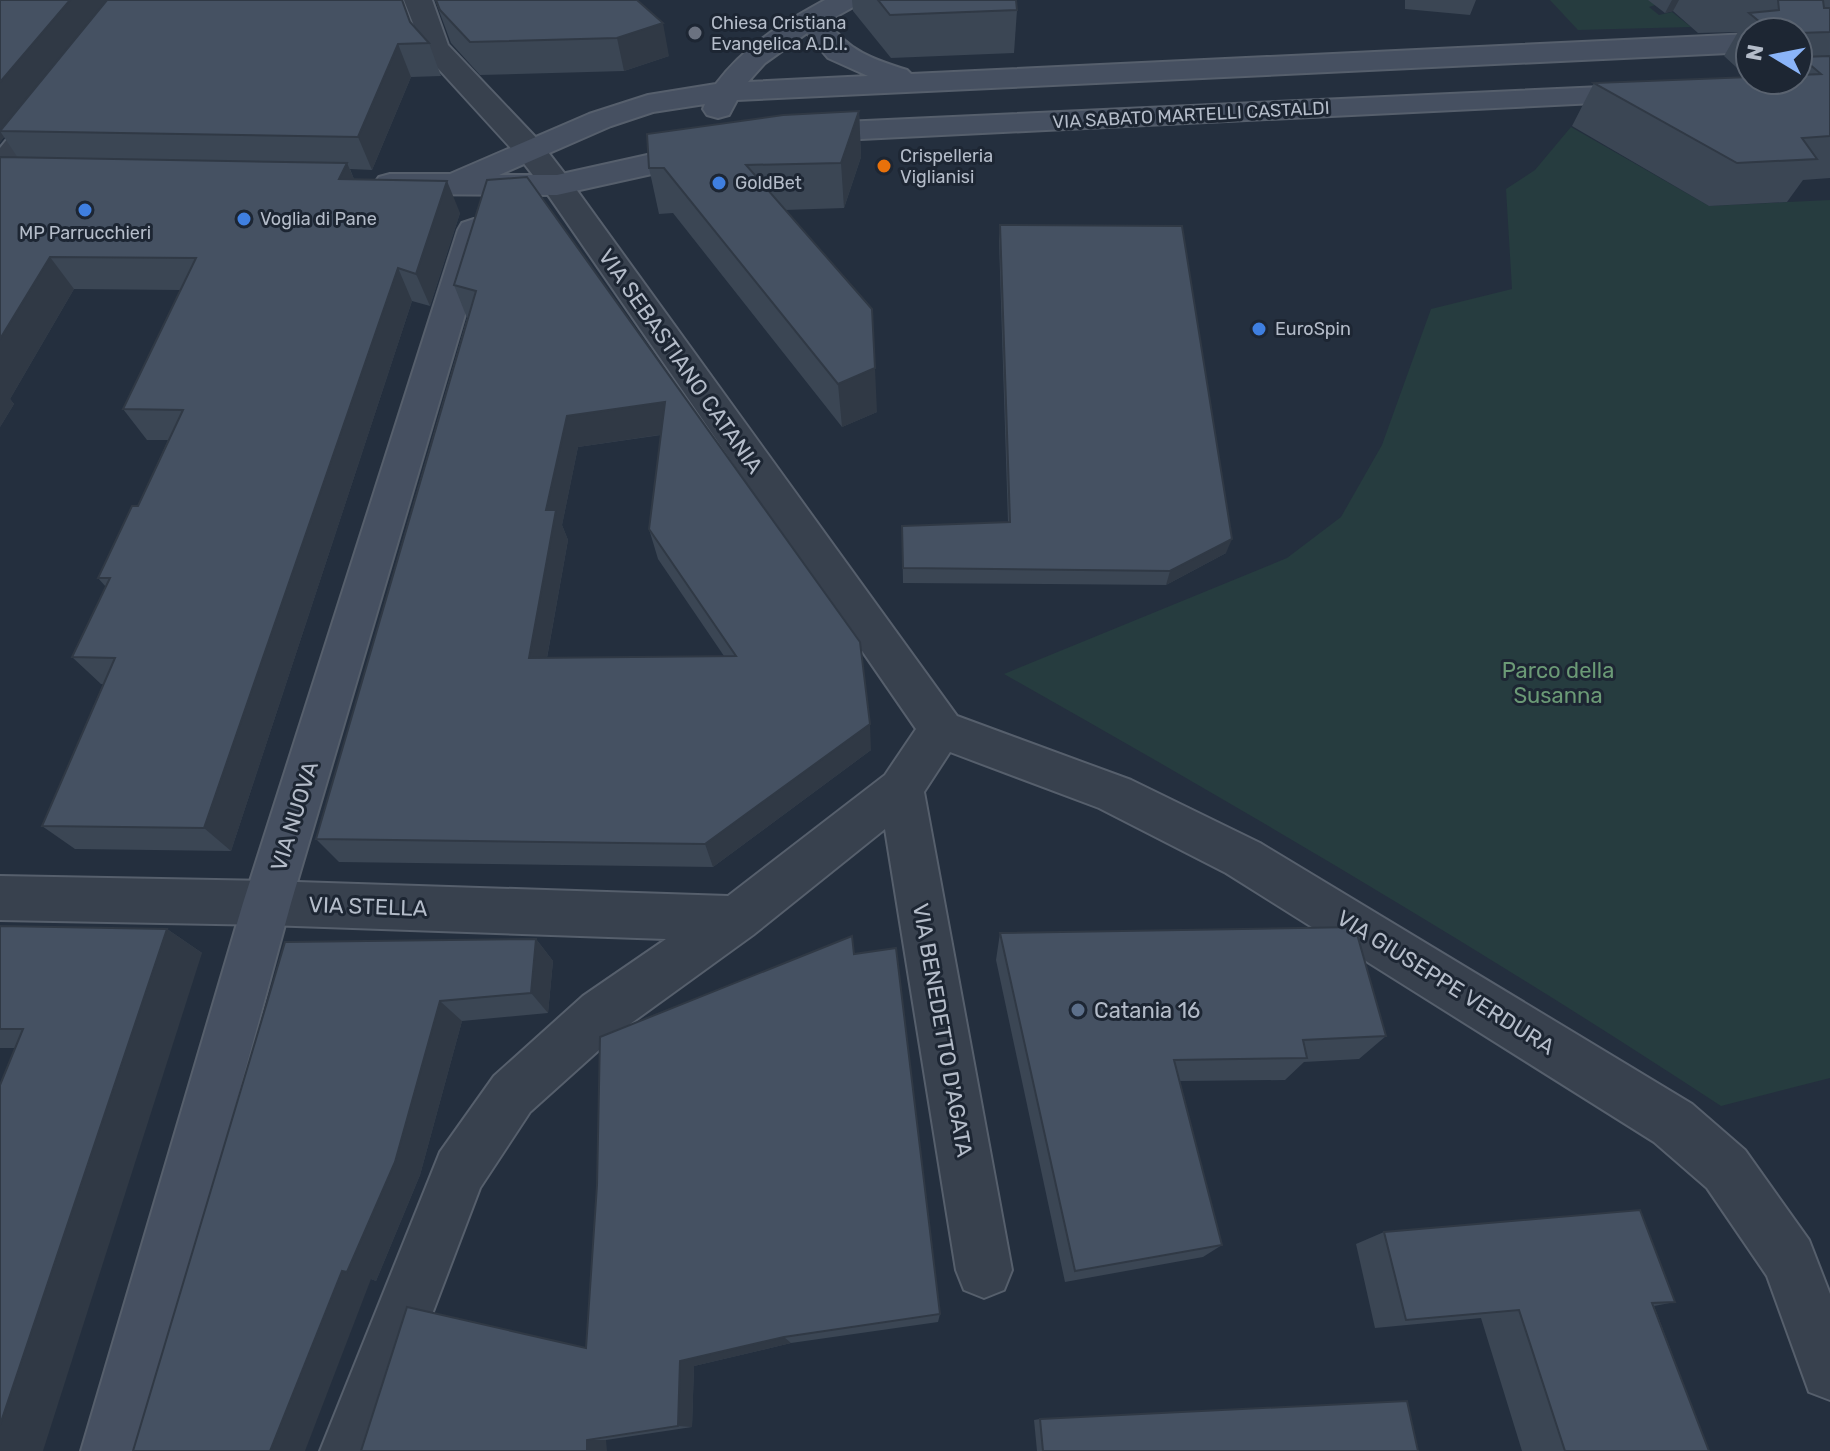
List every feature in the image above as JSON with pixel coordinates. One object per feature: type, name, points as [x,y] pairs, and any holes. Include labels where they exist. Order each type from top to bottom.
[{"type":"main road","points":[[643,168],[693,142],[717,114],[725,92],[760,50],[845,0]]},
{"type":"main road","points":[[812,19],[823,38],[845,59],[914,81]]},
{"type":"main road","points":[[468,185],[530,150],[600,120],[648,104],[725,92],[1734,44]]},
{"type":"main road","name":"VIA SABATO MARTELLI CASTALDI","points":[[774,134],[1670,93]]},
{"type":"main road","points":[[368,184],[557,185],[643,168],[730,145]]},
{"type":"main road","points":[[0,177],[32,178]]},
{"type":"main road","name":"VIA NUOVA","points":[[111,1451],[468,185]]},
{"type":"street","name":"VIA SEBASTIANO CATANIA","points":[[418,0],[435,48],[530,150],[557,185],[941,729]]},
{"type":"street","points":[[0,168],[69,82]]},
{"type":"street","points":[[350,1451],[459,1171],[512,1094],[601,1014],[736,919],[901,789],[941,729]]},
{"type":"street","name":"VIA GIUSEPPE VERDURA","points":[[941,729],[1115,794],[1243,858],[1673,1123],[1726,1169],[1789,1260],[1830,1371]]},
{"type":"street","name":"VIA BENEDETTO D'AGATA","points":[[901,789],[984,1270]]},
{"type":"street","name":"VIA STELLA","points":[[0,898],[267,903],[736,919]]},
{"type":"green space","points":[[1550,0],[1670,0],[1649,7],[1659,15],[1672,12],[1691,27],[1578,30]]},
{"type":"green space","name":"Parco della Susanna","points":[[1571,127],[1709,206],[1830,200],[1830,1078],[1721,1106],[1545,993],[1366,884],[1004,674],[1287,558],[1341,517],[1382,445],[1431,309],[1512,289],[1506,189],[1535,170]]},
{"type":"building","points":[[0,0],[70,0],[0,82]]},
{"type":"building","points":[[107,0],[402,0],[410,22],[429,43],[398,44],[358,137],[0,131]]},
{"type":"building","points":[[436,0],[637,0],[663,23],[617,38],[470,42],[440,10]]},
{"type":"building","points":[[878,0],[1016,0],[1017,10],[890,15]]},
{"type":"building","points":[[1778,0],[1823,0],[1824,8],[1830,8],[1830,32],[1814,32],[1814,16],[1753,16],[1749,13],[1779,10]]},
{"type":"building","points":[[1830,56],[1830,136],[1802,138],[1817,159],[1737,163],[1594,83],[1734,78],[1734,96],[1814,96],[1814,74],[1821,74],[1814,68],[1814,57]]},
{"type":"building","points":[[859,111],[841,163],[746,165],[872,309],[875,368],[838,384],[664,168],[649,168],[647,134],[783,115]]},
{"type":"building","points":[[0,157],[347,163],[339,179],[447,181],[416,274],[398,268],[204,828],[42,826],[115,658],[72,657],[110,578],[98,578],[132,506],[138,506],[183,410],[123,409],[196,258],[50,257],[0,339]]},
{"type":"building","points":[[527,177],[860,642],[870,724],[705,844],[316,839],[476,291],[454,285],[487,180]],"holes":[[[665,402],[649,529],[736,656],[529,658],[556,510],[546,510],[567,416]]]},
{"type":"building","points":[[1000,225],[1182,226],[1232,539],[1170,571],[903,568],[902,526],[1010,522]]},
{"type":"building","points":[[0,926],[167,929],[0,1425],[0,1085],[23,1029],[0,1029]]},
{"type":"building","points":[[1355,927],[1386,1036],[1303,1040],[1307,1058],[1174,1060],[1222,1245],[1075,1271],[1000,933]]},
{"type":"building","points":[[852,936],[854,954],[896,948],[940,1314],[784,1337],[680,1361],[678,1426],[587,1440],[587,1451],[361,1451],[407,1307],[586,1348],[597,1185],[600,1037]]},
{"type":"building","points":[[536,939],[531,993],[440,1001],[395,1162],[347,1272],[342,1271],[270,1451],[133,1451],[285,942]]},
{"type":"building","points":[[1640,1210],[1675,1302],[1652,1303],[1709,1451],[1565,1451],[1519,1310],[1406,1320],[1384,1232]]},
{"type":"building","points":[[1407,1401],[1418,1451],[1043,1451],[1040,1419]]},
{"type":"place","name":"Chiesa Cristiana Evangelica A.D.I.","points":[[695,33]]},
{"type":"place","name":"Crispelleria Viglianisi","points":[[884,166]]},
{"type":"place","name":"GoldBet","points":[[719,183]]},
{"type":"place","name":"MP Parrucchieri","points":[[85,210]]},
{"type":"place","name":"Voglia di Pane","points":[[244,219]]},
{"type":"place","name":"EuroSpin","points":[[1259,329]]},
{"type":"place","name":"Catania 16","points":[[1078,1010]]}]
